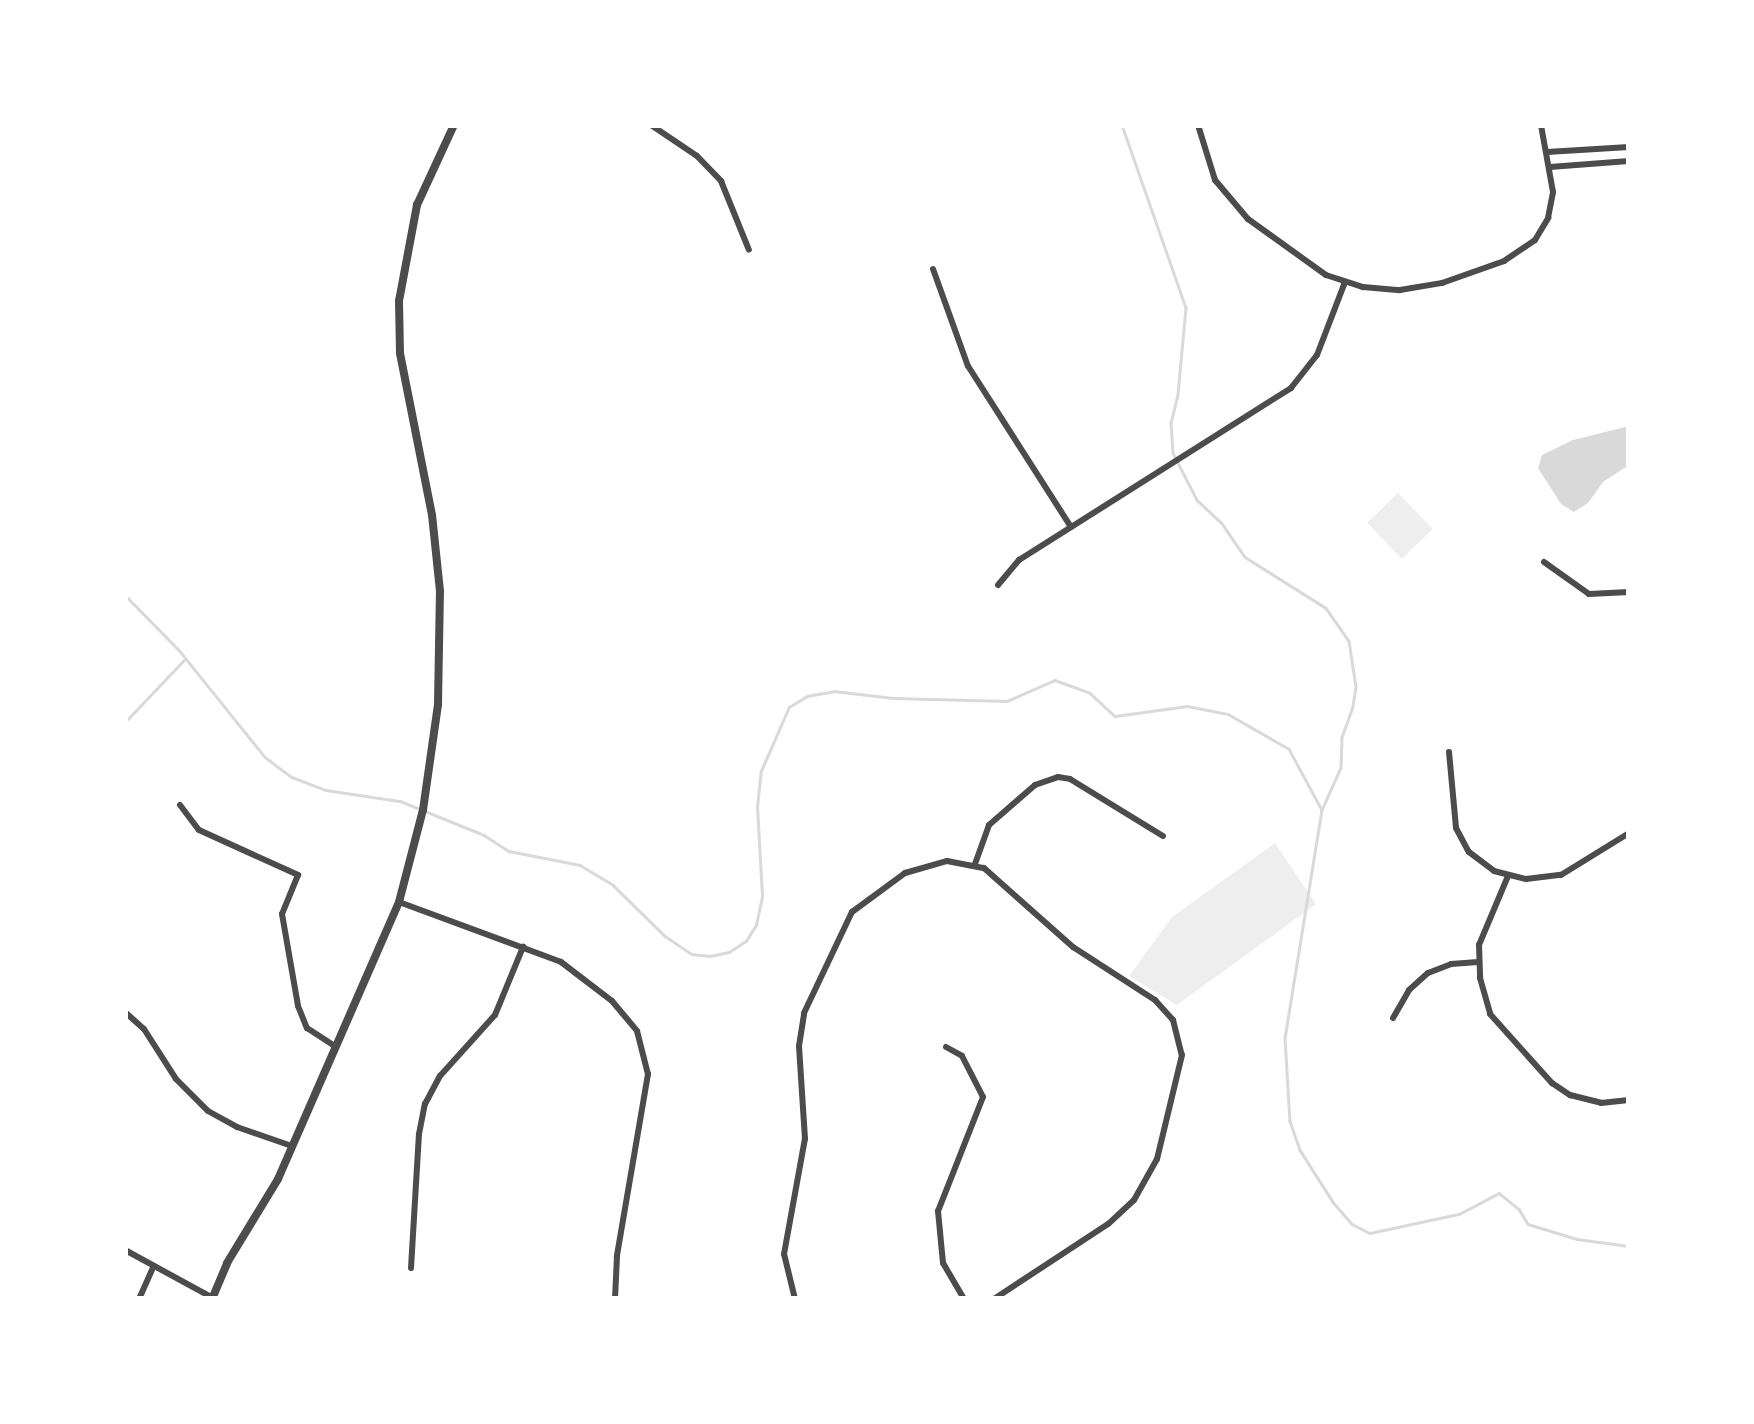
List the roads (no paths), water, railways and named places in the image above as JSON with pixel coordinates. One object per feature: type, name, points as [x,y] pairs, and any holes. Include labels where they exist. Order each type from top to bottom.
[{"type":"street","points":[[125,1250],[212,1299],[227,1263],[270,1195],[292,1146],[398,902],[418,835],[438,704],[440,591],[432,515],[400,354],[399,301],[417,204],[454,125]]},
{"type":"street","points":[[651,125],[697,156],[721,181],[749,250]]},
{"type":"street","points":[[1198,125],[1206,161],[1230,201],[1308,265],[1345,282],[1382,290],[1419,288],[1516,256],[1535,240],[1548,218],[1553,192],[1541,125]]},
{"type":"street","points":[[1547,152],[1629,146]]},
{"type":"street","points":[[1550,167],[1629,162]]},
{"type":"street","points":[[933,269],[968,366],[1071,528]]},
{"type":"street","points":[[998,585],[1020,560],[1291,388],[1317,354],[1345,282]]},
{"type":"street","points":[[1544,562],[1589,594],[1629,592]]},
{"type":"street","points":[[1449,752],[1460,838],[1480,863],[1508,876],[1526,880],[1561,875],[1629,832]]},
{"type":"street","points":[[975,864],[988,824],[1035,785],[1058,777],[1070,779],[1164,836]]},
{"type":"street","points":[[180,804],[199,830],[298,875],[282,914],[298,1006],[308,1028],[335,1046]]},
{"type":"street","points":[[794,1299],[784,1254],[803,1159],[805,1120],[799,1046],[809,998],[842,927],[866,900],[918,866],[947,860],[975,864],[996,877],[1073,947],[1155,1000],[1172,1020],[1182,1056],[1157,1159],[1134,1200],[1108,1224],[994,1299]]},
{"type":"street","points":[[1508,876],[1484,928],[1478,962],[1490,1014],[1552,1083],[1588,1101],[1629,1100]]},
{"type":"street","points":[[398,902],[561,962],[612,1001],[637,1031],[646,1058],[646,1089],[617,1256],[614,1298]]},
{"type":"street","points":[[411,1268],[418,1134],[425,1104],[440,1076],[494,1016],[523,946]]},
{"type":"street","points":[[1393,1018],[1409,990],[1428,973],[1450,964],[1478,962]]},
{"type":"street","points":[[125,1012],[144,1029],[176,1079],[208,1111],[238,1127],[292,1146]]},
{"type":"street","points":[[946,1047],[962,1056],[983,1097],[938,1211],[943,1263],[964,1299]]},
{"type":"street","points":[[139,1299],[154,1266]]},
{"type":"waterway","points":[[1122,125],[1186,308],[1178,395],[1171,423],[1173,453],[1197,500],[1221,522],[1245,557],[1326,608],[1349,641],[1356,687],[1353,707],[1342,738],[1341,768],[1323,808]]},
{"type":"waterway","points":[[125,595],[179,650],[265,757],[292,777],[326,790],[400,801],[484,835],[509,851],[580,865],[613,885],[665,936],[692,954],[710,956],[729,952],[746,941],[756,925],[762,896],[757,807],[761,771],[789,707],[807,696],[834,691],[893,698],[1007,701],[1055,680],[1090,693],[1115,716],[1187,706],[1228,714],[1289,749],[1322,810],[1285,1038],[1290,1121],[1300,1150],[1333,1202],[1352,1224],[1370,1233],[1459,1214],[1499,1193],[1519,1209],[1528,1224],[1577,1239],[1629,1246]]},
{"type":"waterway","points":[[125,722],[185,659]]}]
